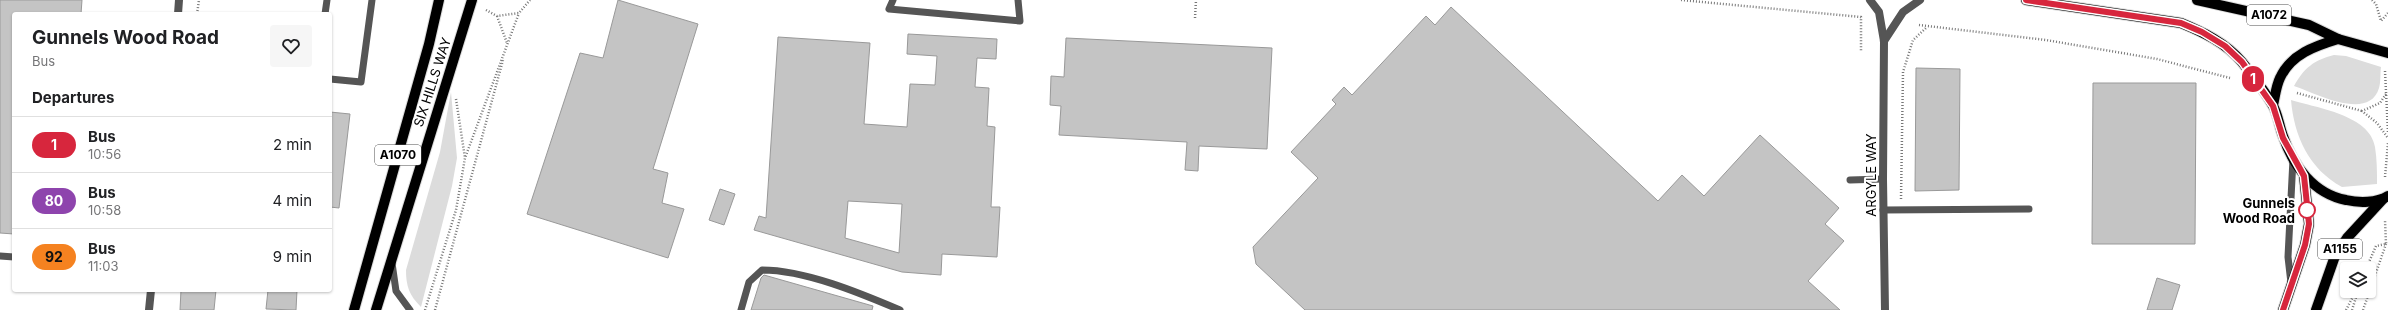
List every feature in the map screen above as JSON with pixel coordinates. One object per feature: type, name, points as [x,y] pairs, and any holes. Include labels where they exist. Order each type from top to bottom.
[{"type":"main road","name":"SIX HILLS WAY","points":[[354,310],[429,44],[439,0]]},
{"type":"main road","name":"SIX HILLS WAY","points":[[376,310],[472,0]]},
{"type":"main road","points":[[2026,0],[2181,23],[2202,32],[2225,46],[2242,62],[2273,106],[2283,138],[2293,159],[2304,176],[2322,191],[2340,199],[2356,202],[2386,198]]},
{"type":"main road","name":"A1072","points":[[2197,0],[2309,25],[2338,39],[2388,53]]},
{"type":"main road","points":[[2273,106],[2280,78],[2293,60],[2312,46],[2338,39]]},
{"type":"main road","name":"A1155","points":[[2283,310],[2305,245],[2309,224],[2304,176]]},
{"type":"main road","name":"A1155","points":[[2316,310],[2335,256],[2347,238],[2386,198]]},
{"type":"street","points":[[178,12],[180,0]]},
{"type":"street","name":"ARGYLE WAY","points":[[1870,0],[1879,12],[1884,41],[1883,179],[1885,310]]},
{"type":"street","points":[[1884,41],[1903,12],[1920,0]]},
{"type":"street","points":[[149,310],[151,292]]},
{"type":"lane","points":[[325,12],[328,0]]},
{"type":"lane","points":[[332,79],[360,82],[372,0]]},
{"type":"lane","points":[[893,0],[890,9],[1020,21],[1018,0]]},
{"type":"lane","points":[[2291,285],[2288,257],[2293,159]]},
{"type":"lane","points":[[1850,180],[1883,179]]},
{"type":"lane","points":[[1884,210],[2029,209]]},
{"type":"lane","points":[[0,256],[12,257]]},
{"type":"lane","points":[[391,260],[396,291],[410,310]]},
{"type":"lane","points":[[741,310],[749,282],[762,270],[778,270],[854,291],[900,310]]},
{"type":"path","points":[[197,12],[199,0]]},
{"type":"path","points":[[425,310],[456,210],[465,158],[519,13],[530,0]]},
{"type":"path","points":[[1195,18],[1196,0]]},
{"type":"path","points":[[1681,0],[1861,17],[1861,52]]},
{"type":"path","points":[[2372,0],[2376,4],[2381,21],[2388,13]]},
{"type":"path","points":[[486,10],[497,16],[519,13]]},
{"type":"path","points":[[435,310],[508,44],[497,16]]},
{"type":"path","points":[[1918,25],[2046,40],[2157,59],[2230,78]]},
{"type":"path","points":[[1902,210],[1903,72],[1914,40],[1926,27]]},
{"type":"path","points":[[2385,71],[2388,133]]},
{"type":"path","points":[[2297,93],[2362,111],[2377,123],[2388,138]]},
{"type":"path","points":[[2362,111],[2380,103],[2386,94]]},
{"type":"path","points":[[456,96],[465,158]]},
{"type":"path","points":[[2385,177],[2388,142]]},
{"type":"path","points":[[2363,310],[2387,243],[2385,220]]},
{"type":"path","points":[[2369,262],[2376,246],[2387,243]]},
{"type":"path","points":[[2346,310],[2353,298]]},
{"type":"path","points":[[2352,310],[2355,298]]},
{"type":"shaded area","points":[[2334,55],[2346,56],[2381,67],[2380,86],[2373,98],[2364,103],[2353,104],[2327,99],[2294,86],[2302,74],[2315,62]]},
{"type":"shaded area","points":[[451,92],[457,158],[452,186],[421,307],[409,290],[406,270],[440,152]]},
{"type":"shaded area","points":[[2291,100],[2341,114],[2363,127],[2371,136],[2375,147],[2377,161],[2377,184],[2342,187],[2330,180],[2312,161],[2305,150],[2296,126]]},
{"type":"building","points":[[0,0],[82,0],[81,12],[12,12],[12,234],[0,233]]},
{"type":"building","points":[[618,0],[698,24],[653,169],[668,173],[662,203],[684,209],[668,258],[527,214],[580,53],[603,58]]},
{"type":"building","points":[[1451,7],[1658,201],[1682,175],[1704,196],[1760,135],[1839,208],[1825,224],[1844,241],[1808,281],[1840,310],[1305,310],[1256,264],[1253,247],[1318,178],[1291,152],[1336,104],[1332,100],[1344,87],[1352,95],[1426,16],[1435,25]]},
{"type":"building","points":[[908,34],[997,39],[996,59],[977,58],[975,87],[989,88],[987,126],[995,127],[991,207],[1000,207],[997,257],[942,254],[941,275],[902,272],[754,230],[759,216],[766,218],[778,37],[870,43],[864,124],[907,127],[910,84],[935,85],[937,56],[907,54]],"holes":[[[848,201],[902,204],[899,253],[845,238]]]},
{"type":"building","points":[[1066,38],[1272,48],[1267,149],[1199,146],[1198,171],[1185,170],[1187,142],[1059,135],[1061,106],[1050,105],[1051,76],[1064,77]]},
{"type":"building","points":[[1916,68],[1960,69],[1959,190],[1915,191]]},
{"type":"building","points":[[2093,83],[2196,83],[2195,244],[2092,244]]},
{"type":"building","points":[[332,112],[350,114],[339,208],[332,207]]},
{"type":"building","points":[[720,189],[735,194],[724,225],[709,220]]},
{"type":"building","points":[[764,275],[873,306],[872,310],[751,310],[761,278]]},
{"type":"building","points":[[2157,278],[2180,285],[2172,310],[2147,310]]},
{"type":"building","points":[[181,292],[216,292],[214,310],[180,310]]},
{"type":"building","points":[[268,292],[297,292],[296,310],[266,309]]},
{"type":"bus line","name":"1","points":[[2026,0],[2181,23],[2202,32],[2225,46],[2242,62],[2273,106],[2283,138],[2293,159],[2304,176],[2309,224],[2305,245],[2283,310]]},
{"type":"place","name":"Gunnels Wood Road","points":[[2307,210]]}]
